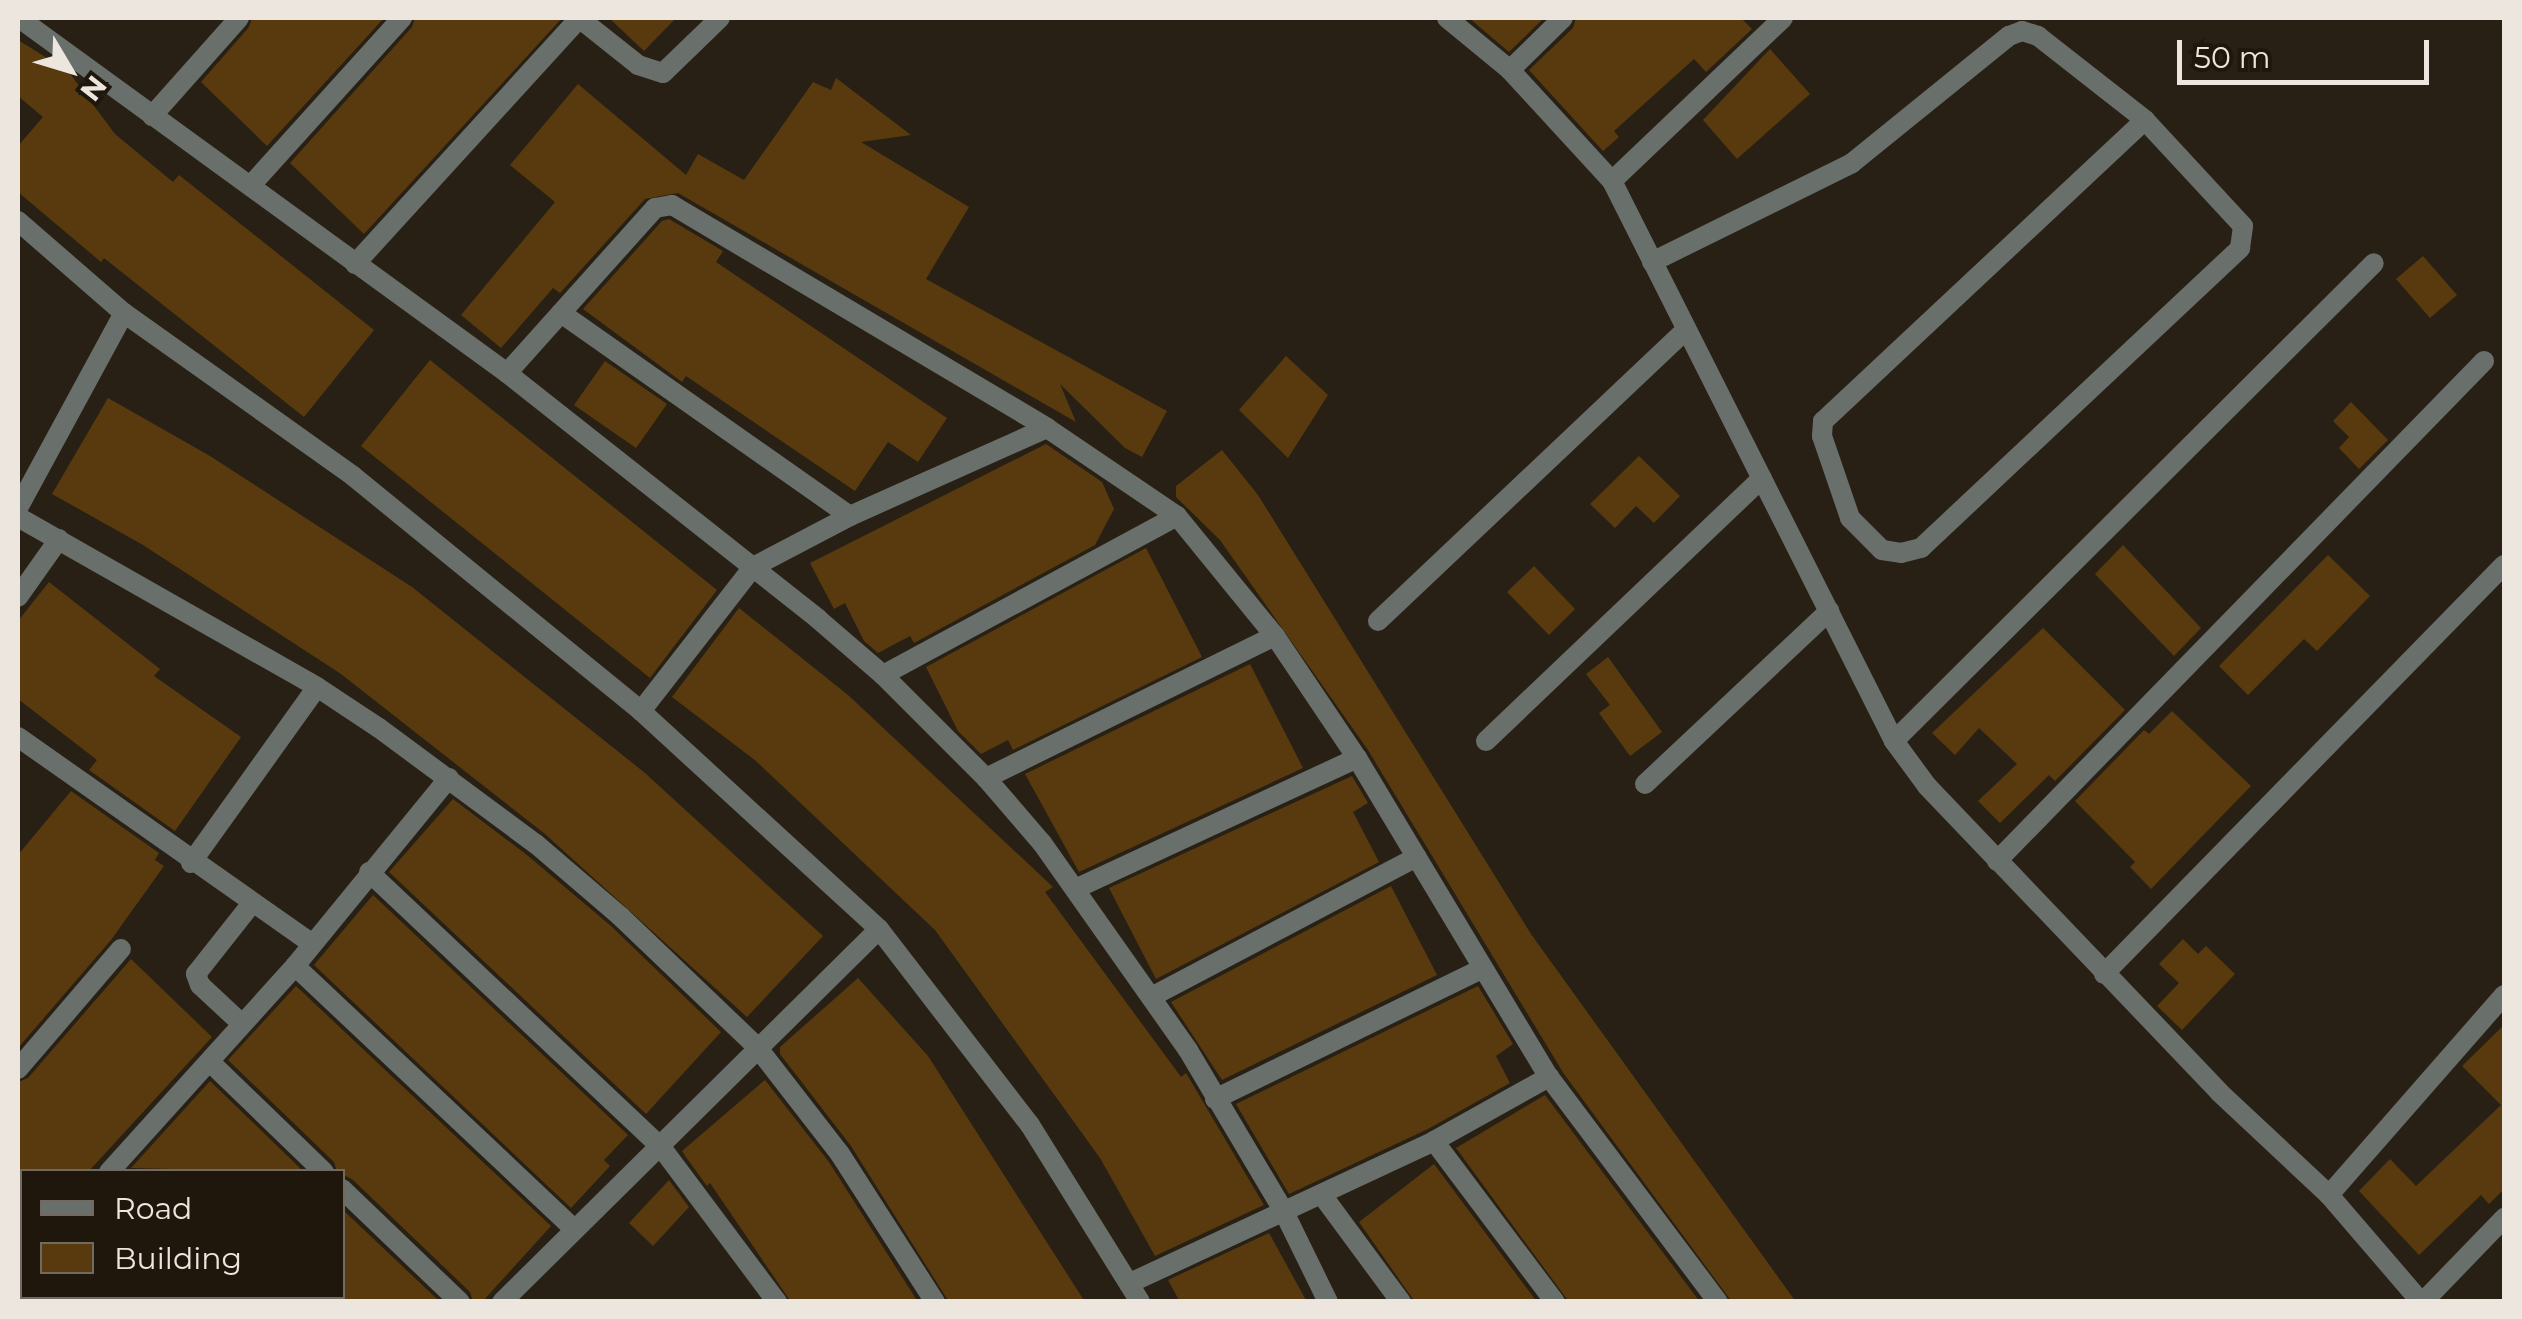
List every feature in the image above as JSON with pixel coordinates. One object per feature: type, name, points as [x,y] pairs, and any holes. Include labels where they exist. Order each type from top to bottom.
[{"type":"street","points":[[19,18],[252,184],[355,264],[430,313],[884,675],[986,778],[1075,889],[1152,996],[1284,1212],[1328,1302]]},
{"type":"street","points":[[152,116],[239,18]]},
{"type":"street","points":[[252,184],[402,18]]},
{"type":"street","points":[[355,264],[579,18],[638,64],[663,72],[720,18]]},
{"type":"street","points":[[1448,18],[1510,70],[1612,181],[1684,331],[1894,742],[1950,813],[2219,1092],[2330,1195],[2422,1302],[2504,1218]]},
{"type":"street","points":[[1510,70],[1563,18]]},
{"type":"street","points":[[1612,181],[1783,18]]},
{"type":"street","points":[[1652,262],[1852,163],[2009,36],[2022,31],[2038,36],[2145,120],[2243,226],[2240,248],[1920,548],[1900,553],[1882,550],[1850,518],[1822,436],[1823,421],[2145,120]]},
{"type":"street","points":[[508,373],[655,208],[672,205],[1047,428],[1178,516],[1276,636],[1357,758],[1549,1077],[1718,1302]]},
{"type":"street","points":[[18,221],[124,312],[353,476],[641,711],[878,929],[1030,1125],[1135,1292],[1284,1212],[1434,1141],[1549,1077]]},
{"type":"street","points":[[1894,742],[2374,263]]},
{"type":"street","points":[[18,508],[124,312]]},
{"type":"street","points":[[561,314],[850,516]]},
{"type":"street","points":[[1378,621],[1684,331]]},
{"type":"street","points":[[1997,861],[2484,361]]},
{"type":"street","points":[[641,711],[753,567],[850,516],[1047,428]]},
{"type":"street","points":[[1486,742],[1762,478]]},
{"type":"street","points":[[884,675],[1178,516]]},
{"type":"street","points":[[18,518],[316,687],[450,778],[620,916],[756,1046],[840,1154],[935,1302]]},
{"type":"street","points":[[18,598],[59,540]]},
{"type":"street","points":[[2104,974],[2504,565]]},
{"type":"street","points":[[1645,784],[1829,611]]},
{"type":"street","points":[[986,778],[1276,636]]},
{"type":"street","points":[[191,863],[316,687]]},
{"type":"street","points":[[18,738],[191,863],[312,944]]},
{"type":"street","points":[[1075,889],[1357,758]]},
{"type":"street","points":[[117,1169],[294,966],[450,778]]},
{"type":"street","points":[[1152,996],[1417,856]]},
{"type":"street","points":[[369,872],[662,1146],[776,1302]]},
{"type":"street","points":[[242,1024],[200,985],[196,974],[252,903]]},
{"type":"street","points":[[502,1302],[878,929]]},
{"type":"street","points":[[18,1070],[121,949]]},
{"type":"street","points":[[294,966],[574,1229]]},
{"type":"street","points":[[1216,1098],[1482,969]]},
{"type":"street","points":[[2330,1195],[2504,995]]},
{"type":"street","points":[[210,1062],[321,1169]]},
{"type":"street","points":[[1434,1141],[1555,1302]]},
{"type":"street","points":[[345,1192],[460,1302]]},
{"type":"street","points":[[1322,1195],[1402,1302]]},
{"type":"building","points":[[252,18],[384,18],[267,146],[201,82],[249,27]]},
{"type":"building","points":[[415,18],[562,18],[364,234],[290,163],[412,27]]},
{"type":"building","points":[[609,18],[676,18],[644,51]]},
{"type":"building","points":[[1469,18],[1544,18],[1509,52]]},
{"type":"building","points":[[1576,18],[1741,18],[1752,29],[1706,72],[1694,59],[1614,131],[1619,137],[1603,151],[1529,70],[1573,28]]},
{"type":"building","points":[[18,40],[68,71],[115,134],[173,182],[179,175],[374,330],[304,417],[104,258],[101,262],[18,192],[18,146],[43,117],[18,96]]},
{"type":"building","points":[[1770,49],[1810,94],[1737,159],[1703,120]]},
{"type":"building","points":[[836,78],[911,135],[861,142],[969,207],[926,279],[1167,411],[1142,457],[1125,448],[1060,384],[1076,422],[678,193],[645,199],[560,293],[553,288],[501,348],[461,315],[555,202],[510,165],[578,84],[686,175],[698,154],[744,180],[813,82],[831,90]]},
{"type":"building","points":[[669,219],[723,251],[716,262],[947,418],[918,462],[888,442],[855,491],[686,376],[682,382],[583,309],[662,221]]},
{"type":"building","points":[[2423,256],[2457,295],[2430,318],[2396,279]]},
{"type":"building","points":[[1286,356],[1328,395],[1288,458],[1239,410]]},
{"type":"building","points":[[430,360],[717,590],[650,678],[361,446]]},
{"type":"building","points":[[605,361],[667,404],[636,448],[574,405]]},
{"type":"building","points":[[108,398],[210,456],[412,587],[645,773],[823,936],[747,1017],[545,834],[341,674],[143,545],[52,494]]},
{"type":"building","points":[[2351,402],[2388,440],[2359,469],[2339,448],[2349,437],[2333,421]]},
{"type":"building","points":[[1046,444],[1102,482],[1114,509],[1095,545],[914,643],[910,636],[878,653],[864,641],[845,603],[834,609],[810,563]]},
{"type":"building","points":[[1222,450],[1258,495],[1531,934],[1796,1302],[1732,1302],[1564,1074],[1368,750],[1220,540],[1176,497],[1176,486]]},
{"type":"building","points":[[1639,456],[1680,496],[1654,523],[1636,506],[1615,528],[1590,504]]},
{"type":"building","points":[[2123,545],[2201,628],[2174,656],[2095,574]]},
{"type":"building","points":[[1146,548],[1202,657],[1013,750],[1008,740],[981,754],[958,731],[926,667]]},
{"type":"building","points":[[2328,555],[2370,596],[2317,651],[2304,639],[2248,695],[2219,666]]},
{"type":"building","points":[[1534,566],[1575,609],[1549,635],[1507,592]]},
{"type":"building","points":[[49,582],[160,669],[154,676],[241,737],[175,831],[89,770],[97,760],[18,699],[18,621]]},
{"type":"building","points":[[739,608],[848,695],[1053,887],[1045,892],[1181,1077],[1186,1073],[1264,1205],[1155,1256],[1100,1158],[935,930],[756,761],[672,697]]},
{"type":"building","points":[[2043,628],[2125,710],[2055,781],[2049,775],[2000,823],[1978,801],[2017,764],[1979,728],[1955,755],[1932,733]]},
{"type":"building","points":[[1608,657],[1662,732],[1630,756],[1599,713],[1610,705],[1586,674]]},
{"type":"building","points":[[1250,664],[1303,768],[1079,872],[1025,774]]},
{"type":"building","points":[[2172,711],[2251,786],[2151,889],[2130,867],[2135,862],[2075,801],[2144,730],[2149,734]]},
{"type":"building","points":[[1352,776],[1368,803],[1353,812],[1379,862],[1156,979],[1109,888]]},
{"type":"building","points":[[71,791],[159,853],[155,860],[164,866],[111,940],[18,1048],[18,855]]},
{"type":"building","points":[[453,799],[611,926],[721,1032],[646,1114],[389,872]]},
{"type":"building","points":[[1391,886],[1437,975],[1222,1080],[1171,1002]]},
{"type":"building","points":[[373,895],[628,1135],[604,1160],[610,1166],[571,1208],[314,965]]},
{"type":"building","points":[[2183,939],[2198,954],[2206,946],[2235,974],[2182,1030],[2157,1006],[2179,983],[2159,964]]},
{"type":"building","points":[[131,959],[212,1037],[91,1169],[18,1172],[18,1082],[28,1078]]},
{"type":"building","points":[[858,978],[928,1056],[1085,1302],[949,1302],[851,1146],[780,1054],[780,1047]]},
{"type":"building","points":[[296,986],[551,1226],[482,1302],[473,1302],[470,1292],[345,1176],[345,1169],[336,1169],[334,1162],[228,1060]]},
{"type":"building","points":[[1478,986],[1513,1044],[1496,1056],[1510,1083],[1428,1129],[1289,1194],[1236,1104]]},
{"type":"building","points":[[2504,1025],[2504,1189],[2489,1204],[2481,1195],[2419,1255],[2359,1191],[2390,1159],[2416,1186],[2501,1105],[2462,1066]]},
{"type":"building","points":[[765,1080],[829,1162],[918,1302],[791,1302],[710,1183],[707,1186],[688,1160],[682,1151]]},
{"type":"building","points":[[210,1081],[301,1169],[174,1169],[131,1168]]},
{"type":"building","points":[[1545,1095],[1700,1302],[1569,1302],[1456,1148]]},
{"type":"building","points":[[1434,1164],[1537,1302],[1415,1302],[1359,1222]]},
{"type":"building","points":[[669,1180],[689,1207],[653,1246],[629,1223]]},
{"type":"building","points":[[345,1212],[437,1299],[434,1302],[342,1302]]},
{"type":"building","points":[[1269,1233],[1307,1302],[1180,1302],[1168,1280]]}]
